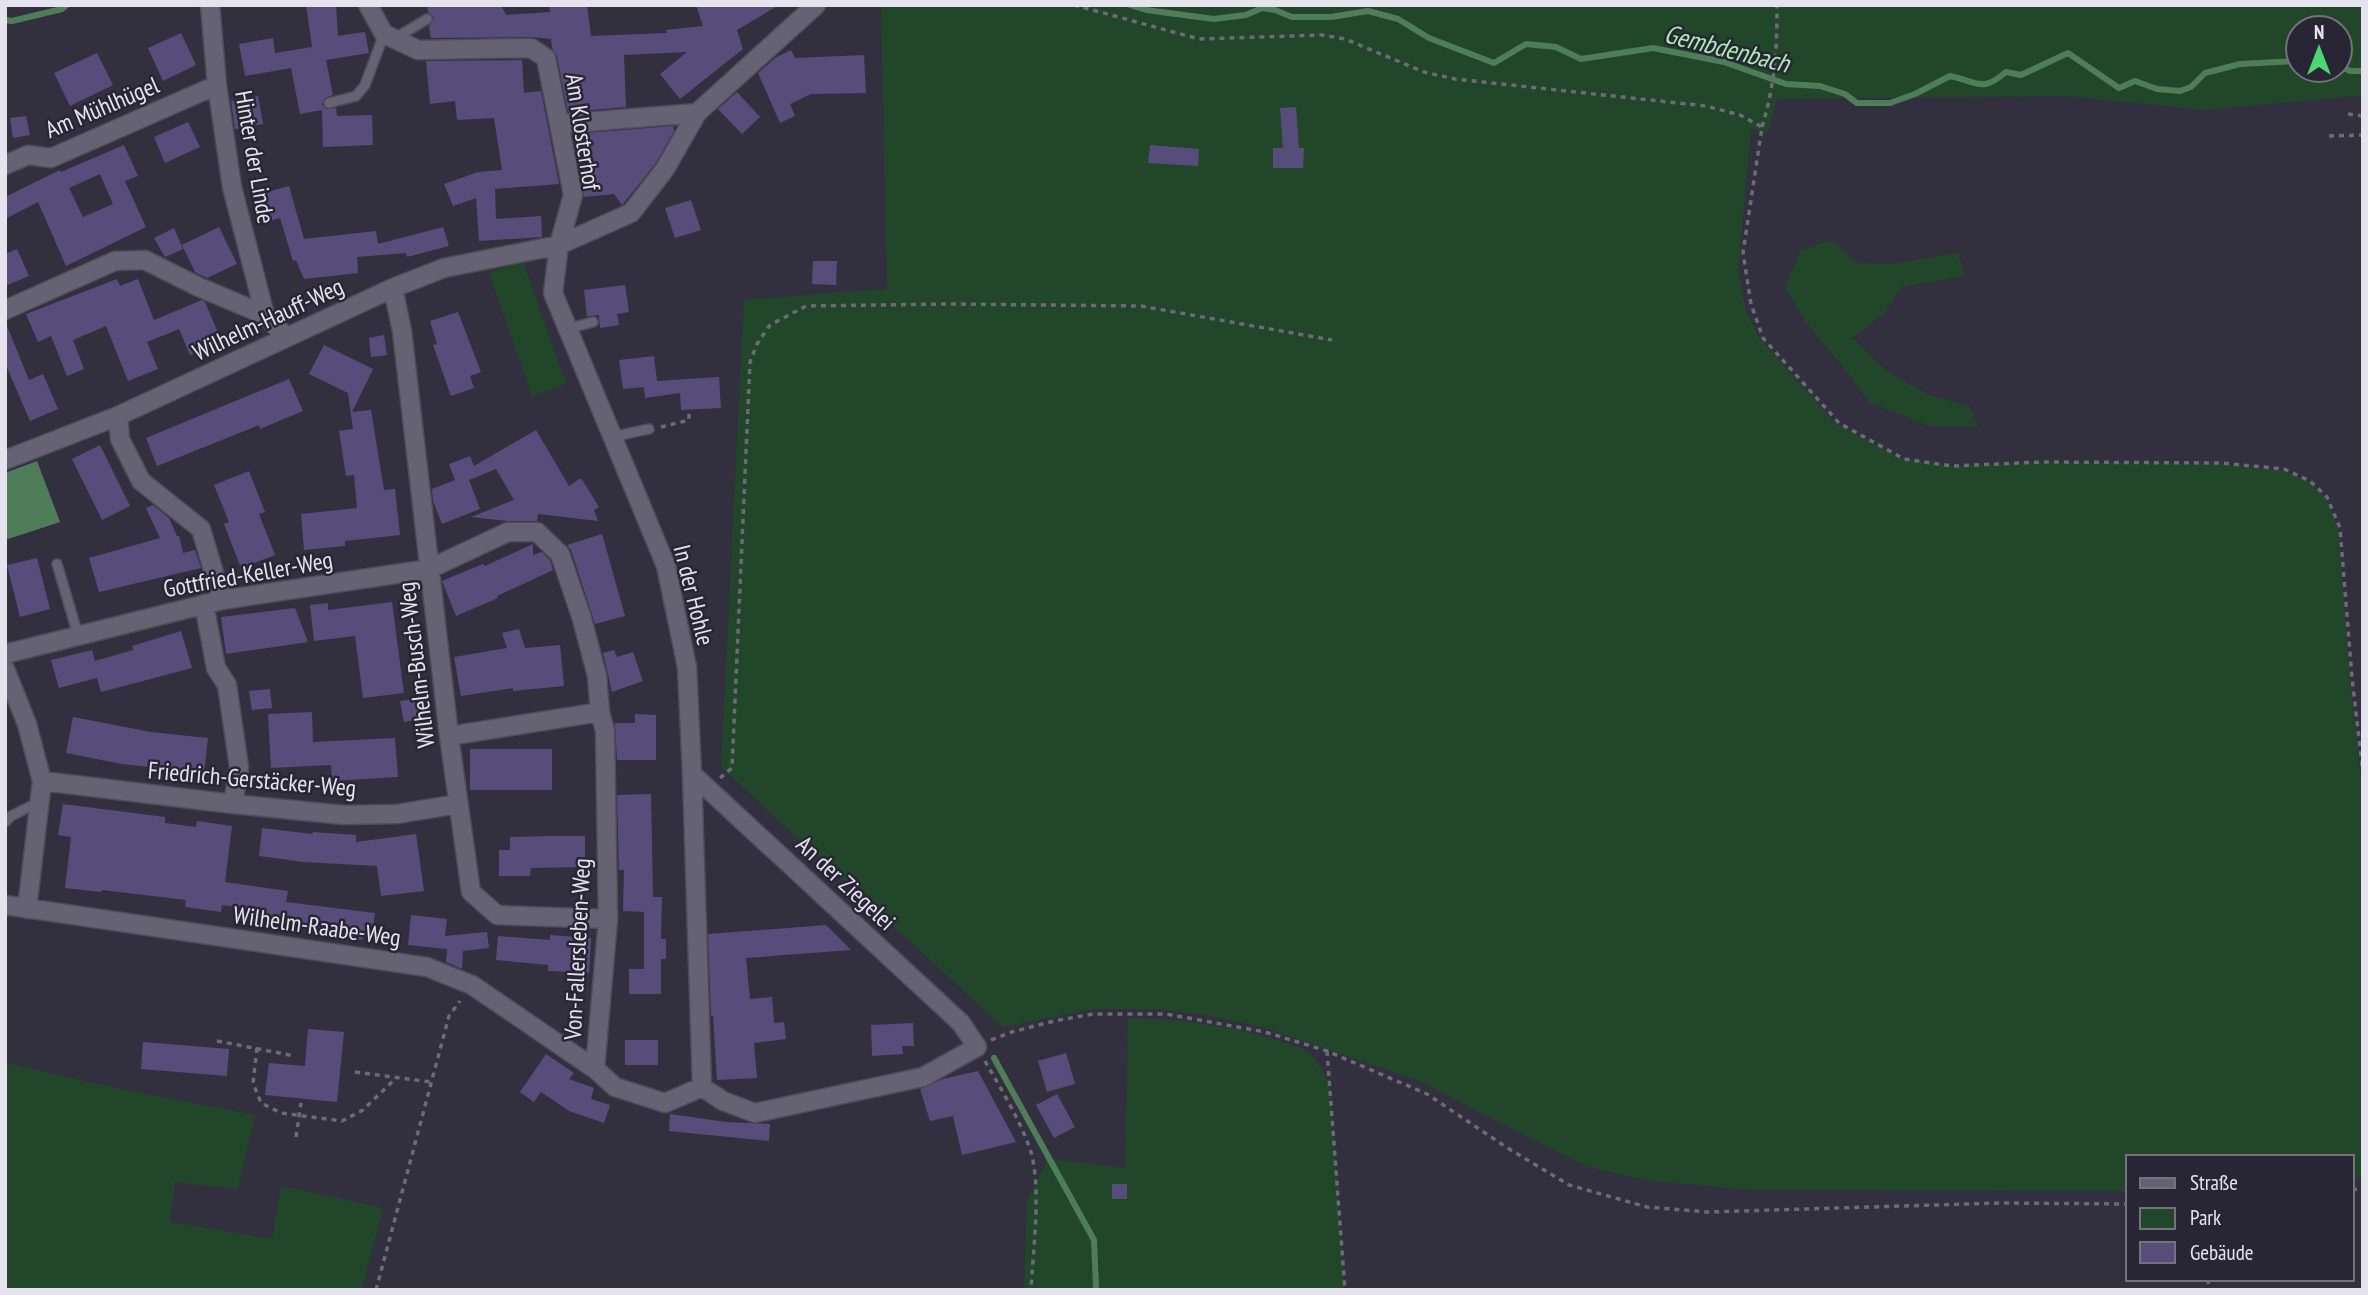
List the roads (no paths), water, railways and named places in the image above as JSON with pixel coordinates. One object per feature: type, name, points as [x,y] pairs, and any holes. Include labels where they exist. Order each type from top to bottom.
[{"type":"street","name":"Hinter der Linde","points":[[210,5],[217,85],[233,187],[265,315]]},
{"type":"street","points":[[368,5],[389,36]]},
{"type":"street","name":"Wilhelm-Hauff-Weg","points":[[5,460],[118,416],[393,288],[444,268],[559,244],[631,213],[665,169],[697,113],[816,5]]},
{"type":"street","name":"Am Klosterhof","points":[[389,36],[418,50],[531,48],[546,58],[573,195],[559,244]]},
{"type":"street","name":"Am Mühlhügel","points":[[5,165],[28,155],[51,158],[217,85]]},
{"type":"street","points":[[560,124],[697,113]]},
{"type":"street","name":"In der Hohle","points":[[559,244],[553,293],[666,566],[687,667],[692,774]]},
{"type":"street","points":[[5,310],[115,261],[145,260],[265,315],[286,337]]},
{"type":"street","name":"Wilhelm-Busch-Weg","points":[[393,288],[402,331],[449,736],[471,892],[497,915],[608,919]]},
{"type":"street","points":[[118,416],[120,439],[141,481],[201,529],[222,600]]},
{"type":"street","name":"Von-Fallersleben-Weg","points":[[429,569],[508,532],[537,531],[561,554],[597,676],[600,712],[605,731],[608,919],[595,1069],[615,1087],[665,1102],[702,1087]]},
{"type":"street","name":"Gottfried-Keller-Weg","points":[[5,654],[222,600],[429,569]]},
{"type":"street","points":[[204,604],[216,668],[227,685],[239,767],[233,804]]},
{"type":"street","points":[[5,669],[27,724],[42,781],[27,909]]},
{"type":"street","points":[[449,736],[600,712]]},
{"type":"street","points":[[692,774],[702,1087]]},
{"type":"street","name":"An der Ziegelei","points":[[692,774],[961,1023],[977,1047],[923,1077],[755,1113],[723,1101],[702,1087]]},
{"type":"street","name":"Friedrich-Gerstäcker-Weg","points":[[42,781],[344,815],[397,814],[458,804]]},
{"type":"street","name":"Wilhelm-Raabe-Weg","points":[[5,905],[427,967],[472,985],[595,1069]]},
{"type":"lane","points":[[329,103],[356,96],[365,85],[389,36],[427,19]]},
{"type":"lane","points":[[568,329],[593,323]]},
{"type":"lane","points":[[611,438],[649,429]]},
{"type":"lane","points":[[57,564],[78,635]]},
{"type":"lane","points":[[5,822],[11,816],[39,802]]},
{"type":"waterway","name":"Gembdenbach","points":[[5,20],[12,21],[62,9],[67,5]]},
{"type":"waterway","name":"Gembdenbach","points":[[1130,5],[1146,10],[1214,19],[1246,15],[1262,8],[1292,17],[1331,17],[1368,11],[1398,19],[1429,38],[1494,63],[1526,44],[1556,47],[1581,59],[1653,48],[1724,62],[1786,84],[1820,86],[1845,94],[1857,103],[1890,103],[1950,76],[1985,84],[2006,72],[2021,75],[2068,53],[2119,88],[2135,81],[2157,89],[2180,91],[2191,87],[2205,73],[2240,64],[2284,62]]},
{"type":"waterway","name":"Gembdenbach","points":[[2354,71],[2363,71]]},
{"type":"waterway","points":[[994,1058],[1094,1240],[1096,1287]]}]
